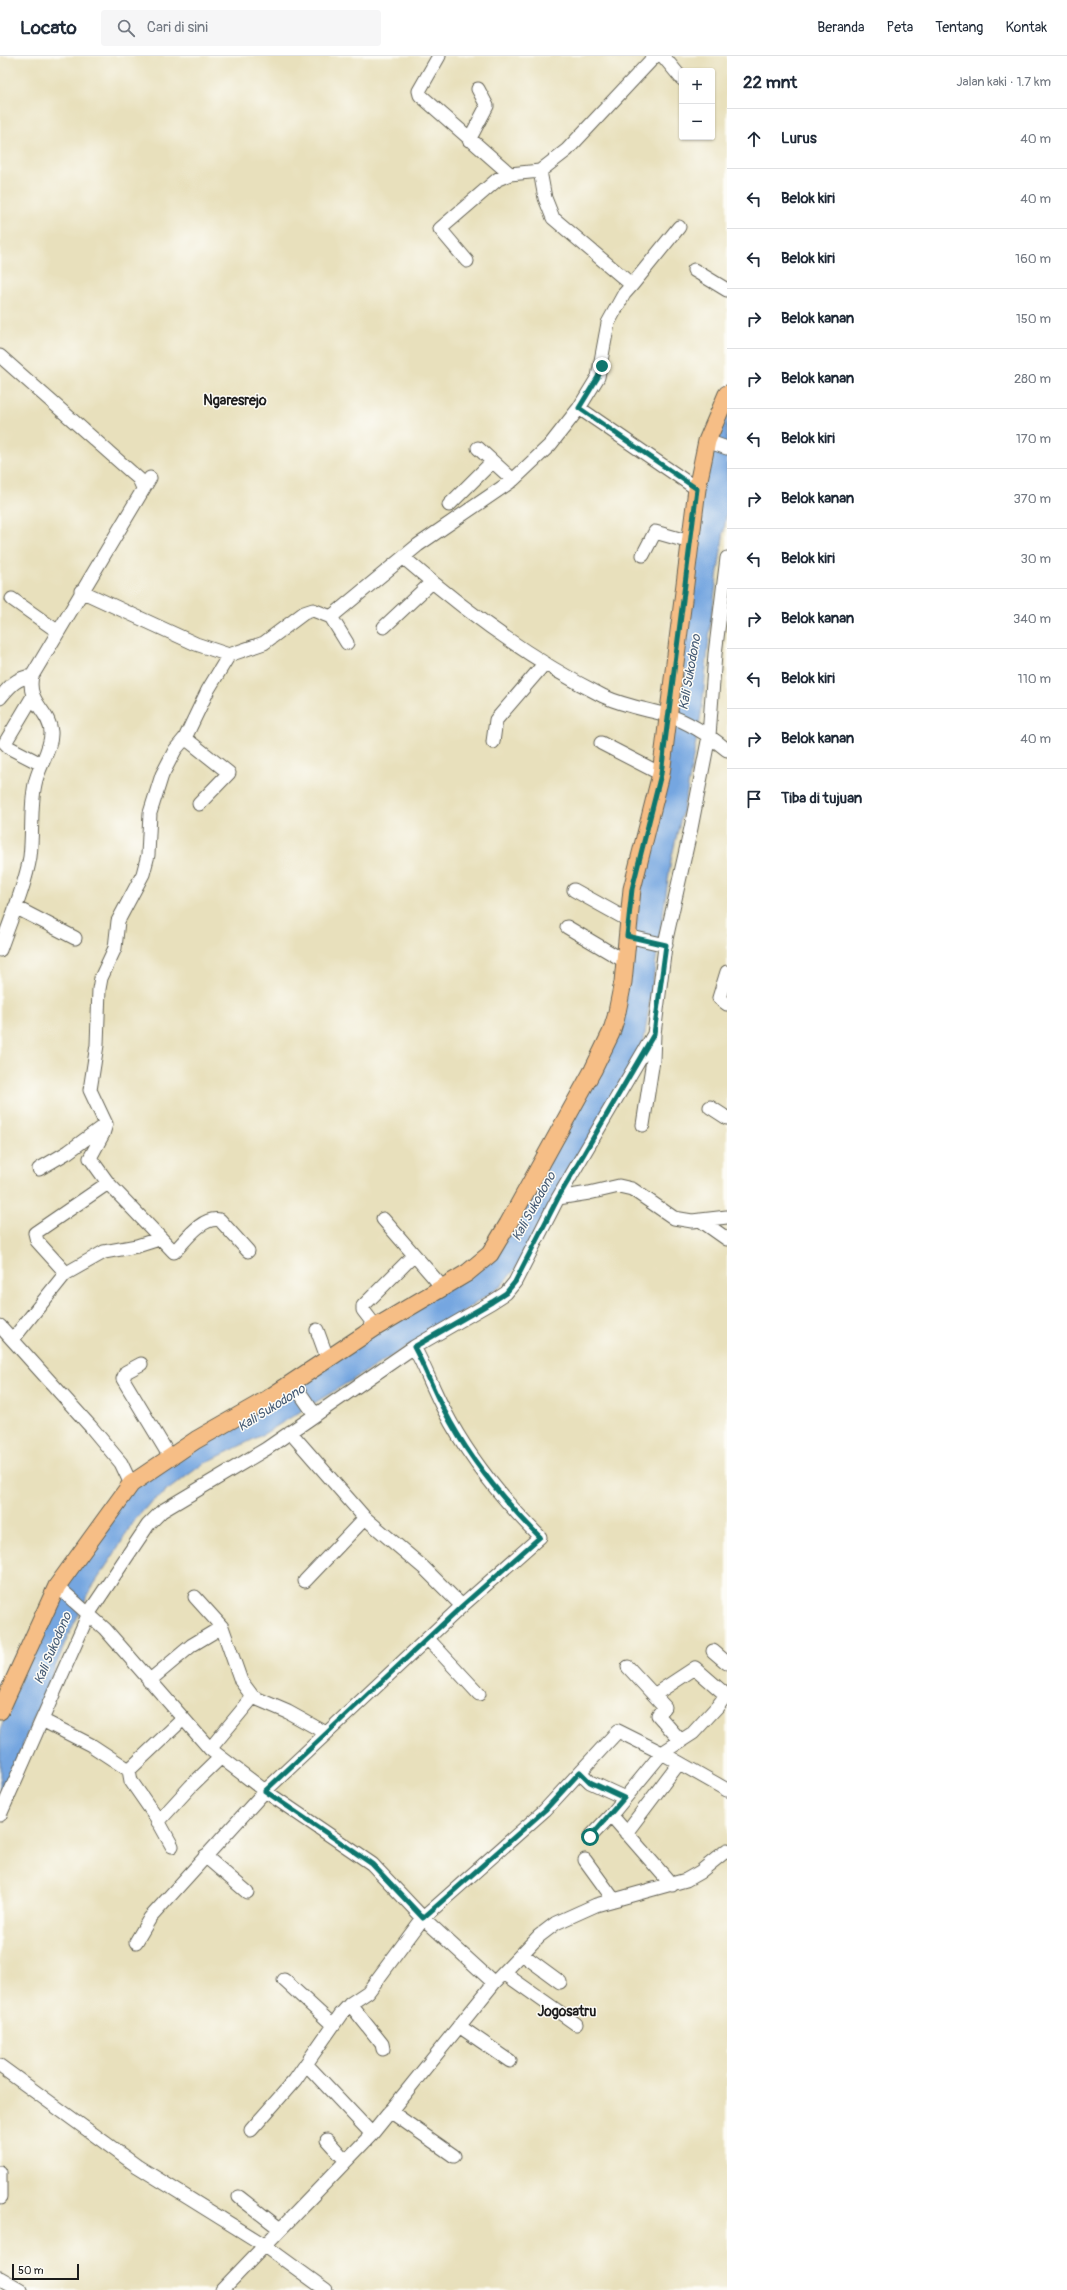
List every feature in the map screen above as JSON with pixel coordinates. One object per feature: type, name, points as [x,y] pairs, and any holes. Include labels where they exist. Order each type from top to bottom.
[{"type":"main road","points":[[0,1711],[5,1689],[58,1587],[131,1484],[170,1457],[294,1384],[376,1327],[442,1288],[485,1259],[508,1224],[611,1033],[626,962],[632,889],[661,774],[697,489],[708,442],[727,394]]},
{"type":"street","points":[[439,56],[419,92],[423,99],[510,174]]},
{"type":"street","points":[[467,261],[440,229],[490,184],[510,174],[540,171],[567,150],[655,56]]},
{"type":"street","points":[[663,56],[679,75]]},
{"type":"street","points":[[469,140],[487,106],[478,89]]},
{"type":"street","points":[[540,171],[545,198],[553,218],[632,285]]},
{"type":"street","points":[[331,617],[418,545],[513,480],[550,445],[579,408],[601,371],[605,332],[608,323],[624,294],[679,226]]},
{"type":"street","points":[[694,270],[727,290]]},
{"type":"street","points":[[0,356],[139,479],[146,482],[57,631],[32,676],[30,686],[33,696],[50,725],[52,732],[34,791],[29,859],[15,907],[3,932],[0,950]]},
{"type":"street","points":[[579,408],[697,489]]},
{"type":"street","points":[[708,442],[727,448]]},
{"type":"street","points":[[478,448],[513,480]]},
{"type":"street","points":[[449,505],[492,462]]},
{"type":"street","points":[[643,555],[655,532],[690,542]]},
{"type":"street","points":[[404,558],[432,582],[500,634],[545,663],[604,696],[630,707],[669,716],[706,735],[727,750]]},
{"type":"street","points":[[643,1125],[653,1060],[654,1034],[664,945],[721,657],[727,558]]},
{"type":"street","points":[[384,627],[432,582]]},
{"type":"street","points":[[82,591],[196,644],[229,655],[264,643],[304,613],[313,610],[331,617],[347,643]]},
{"type":"street","points":[[12,599],[57,631]]},
{"type":"street","points":[[229,655],[208,690],[184,738],[175,750],[162,776],[150,813],[148,855],[143,874],[118,921],[115,948],[101,978],[98,989],[97,1045],[90,1090],[106,1124],[103,1134],[90,1158],[108,1183],[159,1239],[174,1252],[201,1224],[215,1219],[220,1220],[248,1251]]},
{"type":"street","points":[[493,742],[496,720],[545,663]]},
{"type":"street","points":[[0,698],[13,683],[21,677],[32,676]]},
{"type":"street","points":[[33,696],[5,743],[10,748],[41,764]]},
{"type":"street","points":[[184,738],[229,773],[199,804]]},
{"type":"street","points":[[601,743],[661,774]]},
{"type":"street","points":[[574,890],[629,931],[664,945]]},
{"type":"street","points":[[15,907],[75,938]]},
{"type":"street","points":[[567,927],[626,962]]},
{"type":"street","points":[[727,972],[718,998],[727,1004]]},
{"type":"street","points":[[0,1815],[42,1720],[87,1611],[148,1525],[162,1511],[266,1449],[290,1432],[314,1411],[414,1347],[492,1302],[510,1289],[562,1192],[654,1034]]},
{"type":"street","points":[[710,1107],[727,1118]]},
{"type":"street","points":[[39,1169],[68,1152],[106,1124]]},
{"type":"street","points":[[66,1273],[37,1241],[35,1233],[108,1183]]},
{"type":"street","points":[[562,1192],[589,1193],[619,1186],[632,1189],[674,1218],[700,1220],[727,1217]]},
{"type":"street","points":[[383,1219],[442,1288]]},
{"type":"street","points":[[700,1220],[727,1239]]},
{"type":"street","points":[[13,1339],[66,1273],[104,1252],[137,1246],[159,1239]]},
{"type":"street","points":[[376,1327],[363,1310],[363,1306],[414,1255]]},
{"type":"street","points":[[0,1326],[69,1400],[121,1463],[131,1484]]},
{"type":"street","points":[[317,1330],[328,1360]]},
{"type":"street","points":[[136,1942],[150,1918],[265,1791],[326,1732],[462,1606],[540,1537],[510,1507],[480,1467],[445,1412],[414,1347]]},
{"type":"street","points":[[141,1364],[126,1372],[123,1379],[170,1457]]},
{"type":"street","points":[[294,1384],[314,1411]]},
{"type":"street","points":[[290,1432],[365,1518],[424,1568],[462,1606]]},
{"type":"street","points":[[304,1581],[365,1518]]},
{"type":"street","points":[[58,1587],[87,1611],[183,1719],[220,1758],[265,1791],[372,1864],[423,1918],[494,1983]]},
{"type":"street","points":[[195,1597],[222,1627],[241,1681],[253,1697],[288,1712],[326,1732]]},
{"type":"street","points":[[150,1681],[192,1645],[222,1627]]},
{"type":"street","points":[[428,1639],[479,1694]]},
{"type":"street","points":[[713,1651],[727,1663]]},
{"type":"street","points":[[628,1667],[665,1707],[658,1715],[680,1740]]},
{"type":"street","points":[[590,1837],[611,1815],[662,1753],[693,1732],[704,1722],[726,1695],[695,1668],[654,1695]]},
{"type":"street","points":[[210,1748],[253,1697]]},
{"type":"street","points":[[129,1770],[183,1719]]},
{"type":"street","points":[[42,1720],[91,1745],[129,1770],[131,1781],[172,1846]]},
{"type":"street","points":[[251,2130],[295,2080],[333,2025],[350,2004],[368,1992],[423,1918],[545,1810],[618,1731],[662,1753],[727,1790]]},
{"type":"street","points":[[158,1822],[191,1786],[220,1758]]},
{"type":"street","points":[[626,1833],[679,1763]]},
{"type":"street","points":[[580,1772],[590,1782],[624,1798]]},
{"type":"street","points":[[611,1815],[672,1885]]},
{"type":"street","points":[[222,2290],[372,2134],[494,1983],[539,1936],[556,1923],[596,1905],[672,1885],[700,1872],[727,1850]]},
{"type":"street","points":[[205,1856],[247,1892]]},
{"type":"street","points":[[585,1860],[614,1900]]},
{"type":"street","points":[[522,1954],[560,1982]]},
{"type":"street","points":[[504,1973],[576,2024]]},
{"type":"street","points":[[284,1980],[333,2025]]},
{"type":"street","points":[[350,2004],[382,2044],[383,2049]]},
{"type":"street","points":[[459,2026],[510,2061]]},
{"type":"street","points":[[306,2064],[372,2134]]},
{"type":"street","points":[[0,2066],[138,2166],[264,2245],[326,2290]]},
{"type":"street","points":[[390,2111],[454,2156]]},
{"type":"street","points":[[327,2140],[346,2161]]},
{"type":"street","points":[[0,2172],[0,2198]]},
{"type":"street","points":[[238,2197],[280,2229]]},
{"type":"street","points":[[0,2278],[21,2290]]},
{"type":"water","name":"Kali Sukodono","points":[[727,402],[727,510],[711,619],[702,708],[687,792],[671,860],[644,1040],[515,1269],[501,1286],[457,1316],[262,1435],[203,1464],[150,1503],[132,1523],[118,1548],[91,1589],[69,1634],[0,1799],[0,1729],[54,1599],[135,1483],[472,1273],[615,1030],[628,974],[650,837],[704,466]]},
{"type":"district","name":"Ngaresrejo","points":[[235,400]]},
{"type":"district","name":"Jogosatru","points":[[567,2011]]},
{"type":"route","points":[[590,1837],[611,1815],[624,1798],[590,1782],[580,1772],[545,1810],[423,1918],[372,1864],[265,1791],[326,1732],[398,1667],[462,1606],[540,1537],[510,1507],[480,1467],[445,1412],[414,1347],[492,1302],[510,1289],[590,1141],[654,1034],[666,945],[627,936],[628,920],[632,889],[661,774],[697,489],[647,453],[579,408],[598,377],[602,366]]}]
